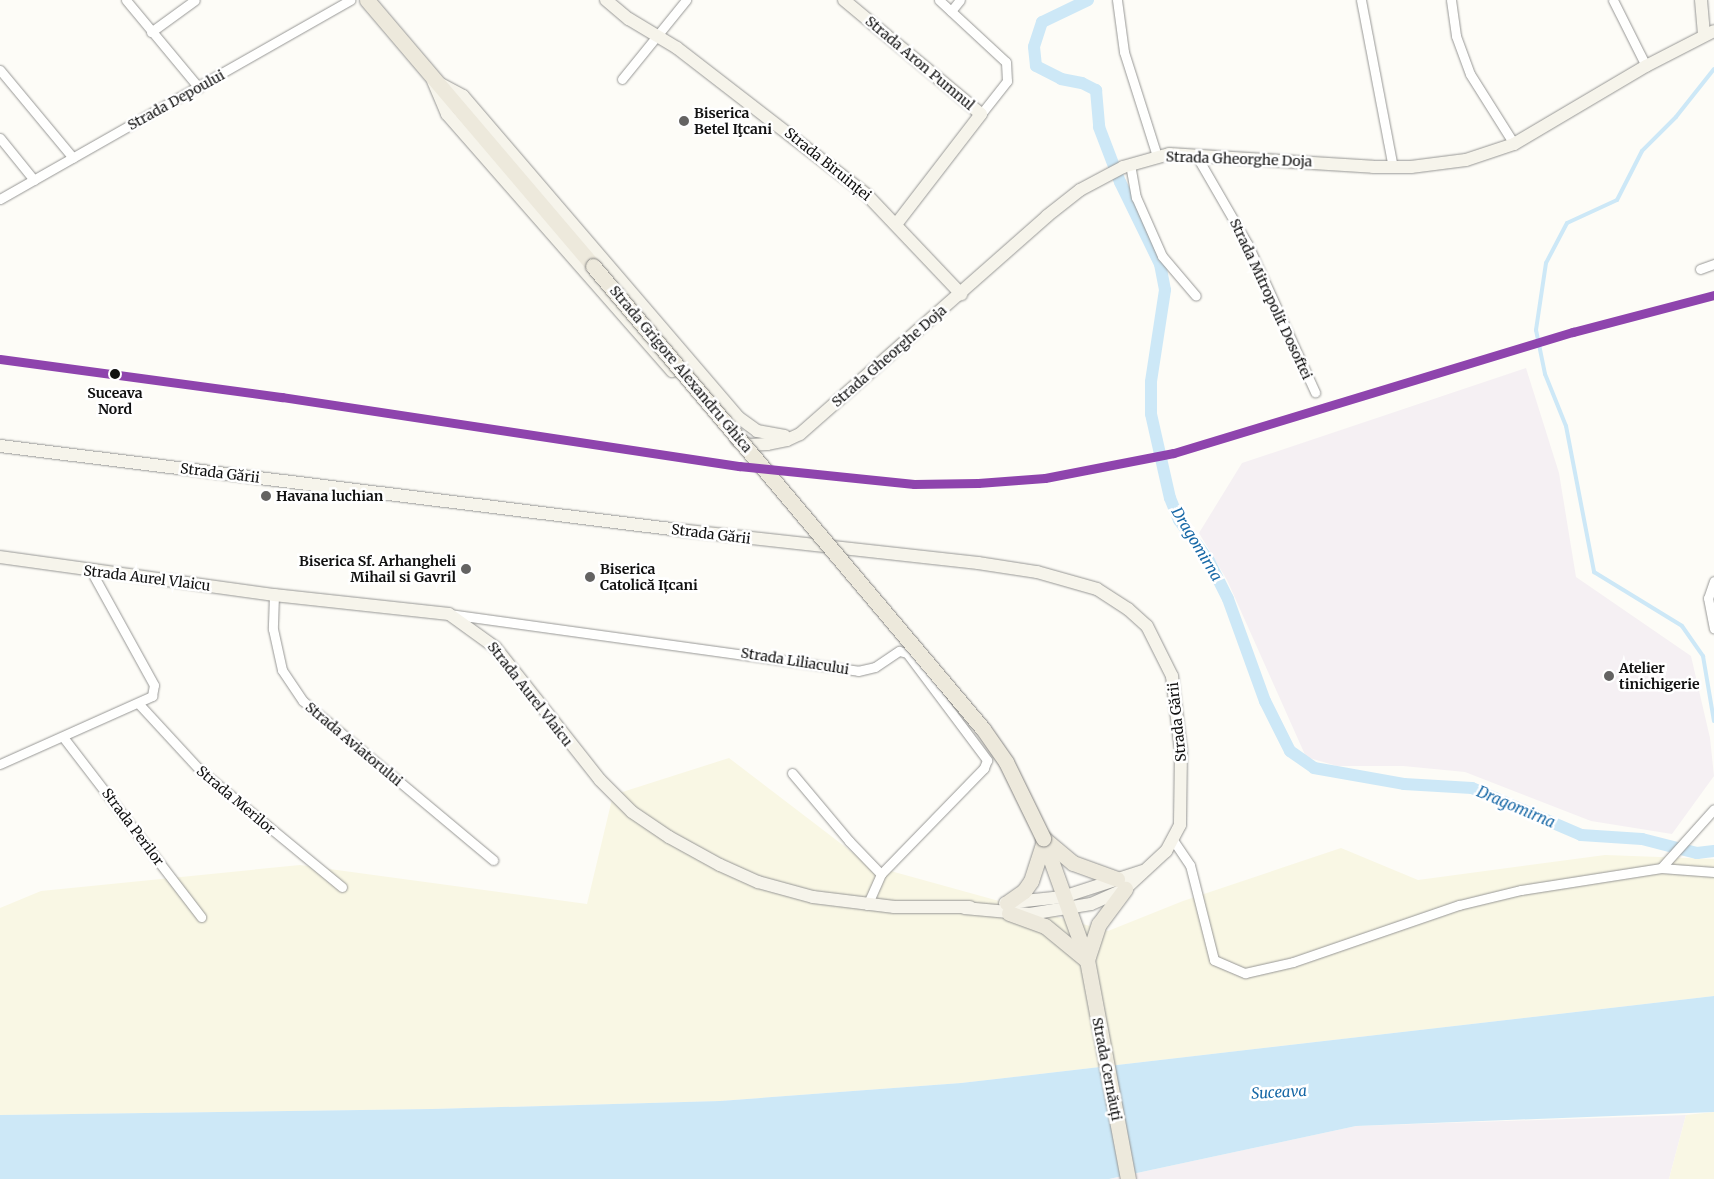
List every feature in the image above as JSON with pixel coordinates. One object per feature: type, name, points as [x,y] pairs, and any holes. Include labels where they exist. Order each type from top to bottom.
[{"type":"main road","name":"Strada Grigore Alexandru Ghica","points":[[367,0],[432,79],[832,546],[983,728],[1006,762],[1043,838],[1065,904],[1087,960]]},
{"type":"main road","points":[[1043,838],[1073,863],[1121,884],[1094,933],[1087,960],[1045,926],[1008,908],[1032,881],[1042,855],[1043,838]]},
{"type":"main road","name":"Strada Cernăuți","points":[[1087,960],[1128,1179]]},
{"type":"street","points":[[126,0],[199,88]]},
{"type":"street","points":[[151,32],[195,0]]},
{"type":"street","name":"Strada Depoului","points":[[0,199],[199,88],[351,0]]},
{"type":"street","name":"Strada Biruinței","points":[[606,0],[629,20],[657,35],[786,130],[867,195],[897,223],[961,294]]},
{"type":"street","points":[[622,79],[686,0]]},
{"type":"street","name":"Strada Aron Pumnul","points":[[844,0],[981,114],[897,223]]},
{"type":"street","points":[[939,0],[1006,62],[1007,81],[981,114]]},
{"type":"street","points":[[951,11],[960,0]]},
{"type":"street","points":[[1116,0],[1124,52],[1157,156]]},
{"type":"street","points":[[1361,0],[1393,167]]},
{"type":"street","points":[[1451,0],[1456,36],[1470,74],[1514,144]]},
{"type":"street","points":[[1613,0],[1646,66]]},
{"type":"street","points":[[1701,0],[1709,33]]},
{"type":"street","name":"Strada Gheorghe Doja","points":[[432,79],[447,114],[727,433],[741,443],[756,445],[778,443],[800,434],[961,294],[1047,216],[1106,174],[1157,156],[1196,155],[1393,167],[1466,160],[1514,144],[1646,66],[1709,33]]},
{"type":"street","points":[[0,70],[74,158]]},
{"type":"street","points":[[432,79],[463,96],[738,417],[748,426],[767,435],[800,434]]},
{"type":"street","points":[[0,138],[34,180]]},
{"type":"street","name":"Strada Mitropolit Dosoftei","points":[[1196,155],[1248,245],[1315,392]]},
{"type":"street","points":[[1127,165],[1136,197],[1162,256],[1196,296]]},
{"type":"street","points":[[1700,269],[1714,264]]},
{"type":"street","name":"Strada Gării","points":[[0,446],[660,528],[978,562],[1074,581],[1097,590],[1128,609],[1146,626],[1166,659],[1175,690],[1182,786],[1180,825],[1173,840],[1145,870],[1121,884],[1065,904]]},
{"type":"street","name":"Strada Aurel Vlaicu","points":[[0,556],[91,571],[274,595],[449,614],[495,647],[576,752],[632,812],[720,865],[758,882],[813,897],[868,905],[1008,908],[1030,914],[1065,904]]},
{"type":"street","points":[[0,764],[139,704],[152,696],[154,685],[91,571]]},
{"type":"street","points":[[1714,581],[1708,598],[1714,628]]},
{"type":"street","name":"Strada Aviatorului","points":[[274,595],[273,630],[282,670],[303,701],[492,860]]},
{"type":"street","name":"Strada Liliacului","points":[[449,614],[858,671],[875,668],[899,651],[907,653],[987,760],[984,768],[881,874],[868,905]]},
{"type":"street","name":"Strada Merilor","points":[[139,704],[206,776],[342,887]]},
{"type":"street","name":"Strada Perilor","points":[[63,737],[201,918]]},
{"type":"street","points":[[792,773],[848,841],[881,874]]},
{"type":"street","points":[[1661,868],[1689,840],[1714,809]]},
{"type":"street","points":[[1173,840],[1190,865],[1214,960],[1246,973],[1293,962],[1459,905],[1559,883],[1661,868],[1714,872]]},
{"type":"shaded area","points":[[1526,368],[1559,473],[1576,577],[1691,656],[1710,738],[1714,776],[1672,834],[1591,821],[1465,772],[1403,766],[1337,766],[1306,757],[1227,580],[1199,533],[1242,463]]},
{"type":"shaded area","points":[[729,758],[869,865],[1108,931],[1183,901],[1341,848],[1418,880],[1605,855],[1714,859],[1714,996],[961,1083],[720,1101],[432,1109],[0,1115],[0,908],[41,891],[300,865],[587,904],[613,795]]},
{"type":"shaded area","points":[[1714,1112],[1714,1179],[1669,1179],[1686,1115]]},
{"type":"shaded area","points":[[1686,1115],[1669,1179],[1109,1179],[1356,1126]]},
{"type":"water","name":"Suceava","points":[[1714,996],[1714,1112],[1356,1126],[1109,1179],[0,1179],[0,1115],[432,1109],[720,1101],[961,1083]]},
{"type":"waterway","name":"Dragomirna","points":[[1088,0],[1042,22],[1034,47],[1036,66],[1061,79],[1082,83],[1096,90],[1099,127],[1120,182],[1160,264],[1165,290],[1151,382],[1151,414],[1170,498],[1179,520],[1209,561],[1228,599],[1265,701],[1290,751],[1314,768],[1404,784],[1472,788],[1581,835],[1642,839],[1697,853],[1714,851]]},
{"type":"waterway","points":[[1714,69],[1676,117],[1642,151],[1617,200],[1567,223],[1546,263],[1536,330],[1545,374],[1566,426],[1594,572],[1682,626],[1703,656],[1714,721]]},
{"type":"transit line","points":[[0,359],[282,397],[739,466],[914,484],[978,483],[1045,478],[1174,453],[1573,332],[1714,295]]},
{"type":"place","name":"Biserica Betel Iţcani","points":[[684,121]]},
{"type":"place","name":"Suceava Nord","points":[[115,374]]},
{"type":"place","name":"Havana luchian","points":[[266,496]]},
{"type":"place","name":"Biserica Sf. Arhangheli Mihail si Gavril","points":[[466,569]]},
{"type":"place","name":"Biserica Catolică Ițcani","points":[[590,577]]},
{"type":"place","name":"Atelier tinichigerie","points":[[1609,676]]}]
